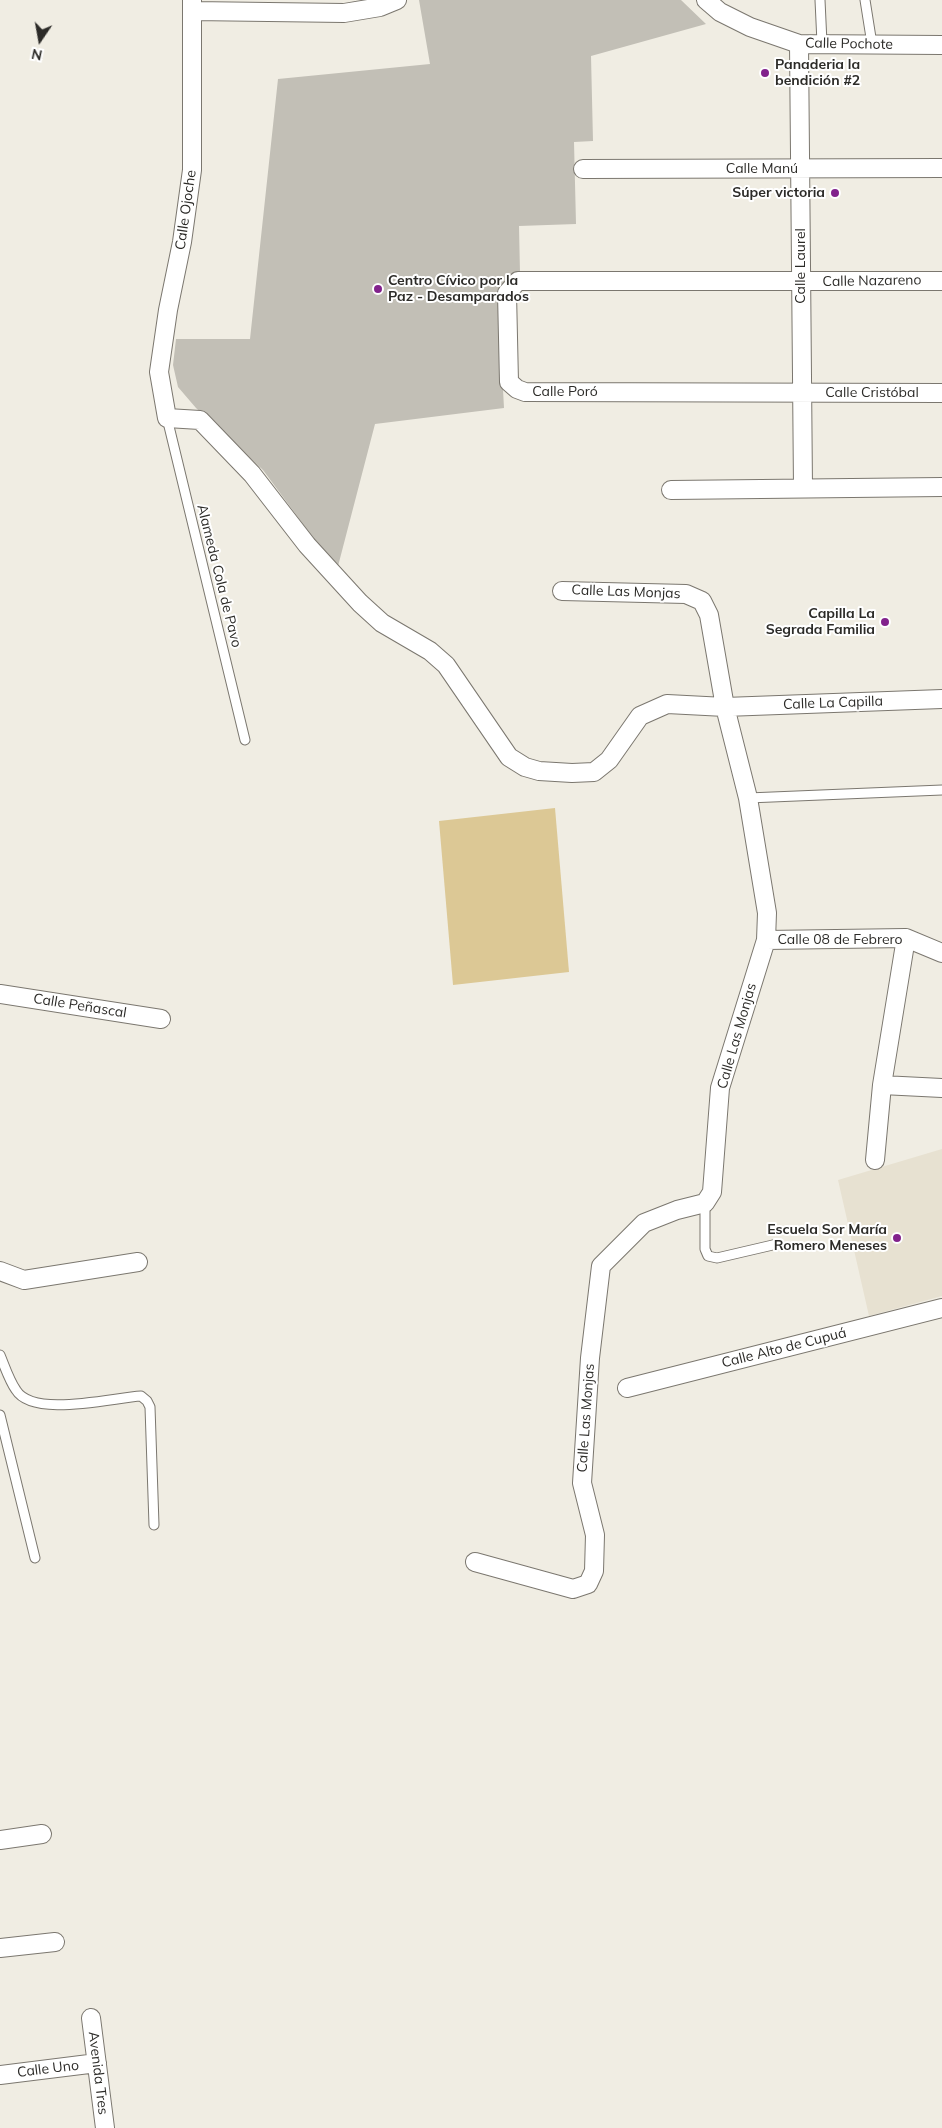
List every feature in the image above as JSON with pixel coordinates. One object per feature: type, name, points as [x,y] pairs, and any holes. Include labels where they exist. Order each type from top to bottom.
[{"type":"street","points":[[192,6],[344,13],[380,7],[398,0]]},
{"type":"street","name":"Calle Pochote","points":[[706,0],[720,12],[750,27],[799,44],[942,45]]},
{"type":"street","name":"Calle Ojoche","points":[[167,418],[159,372],[168,310],[182,242],[192,170],[192,6]]},
{"type":"street","name":"Calle Laurel","points":[[799,44],[803,487]]},
{"type":"street","name":"Calle Manú","points":[[583,169],[942,168]]},
{"type":"street","name":"Calle Poró","points":[[801,282],[518,281],[507,293],[509,382],[516,389],[525,392],[801,393]]},
{"type":"street","name":"Calle Nazareno","points":[[801,282],[942,281]]},
{"type":"street","name":"Calle Cristóbal","points":[[801,393],[942,393]]},
{"type":"street","name":"Calle La Capilla","points":[[167,418],[200,420],[252,474],[307,545],[360,603],[382,622],[430,651],[446,666],[509,757],[525,767],[539,771],[594,772],[610,760],[640,716],[667,704],[724,707],[942,699]]},
{"type":"street","points":[[671,490],[803,487],[942,487]]},
{"type":"street","name":"Calle Las Monjas","points":[[475,1562],[573,1589],[588,1584],[594,1571],[595,1535],[582,1483],[590,1358],[601,1266],[644,1223],[677,1210],[705,1203],[712,1192],[720,1088],[766,940],[767,913],[748,798],[724,707],[709,615],[702,601],[686,594],[562,591]]},
{"type":"street","points":[[875,1160],[882,1086],[906,938]]},
{"type":"street","name":"Calle 08 de Febrero","points":[[766,940],[906,938],[942,952]]},
{"type":"street","name":"Calle Peñascal","points":[[0,994],[161,1019]]},
{"type":"street","points":[[882,1086],[942,1088]]},
{"type":"street","points":[[0,1271],[24,1280],[138,1262]]},
{"type":"street","name":"Calle Alto de Cupuá","points":[[627,1388],[942,1308]]},
{"type":"street","points":[[0,1840],[42,1834]]},
{"type":"street","points":[[0,1948],[55,1942]]},
{"type":"street","name":"Avenida Tres","points":[[91,2018],[105,2128]]},
{"type":"street","name":"Calle Uno","points":[[0,2075],[97,2064]]},
{"type":"lane","points":[[820,0],[822,43]]},
{"type":"lane","points":[[865,0],[872,44]]},
{"type":"lane","name":"Alameda Cola de Pavo","points":[[167,418],[245,740]]},
{"type":"lane","points":[[748,798],[942,790]]},
{"type":"lane","points":[[705,1203],[705,1249],[708,1256],[717,1258],[777,1244]]},
{"type":"lane","points":[[0,1355],[16,1391],[33,1404],[53,1406],[141,1396],[148,1401],[150,1407],[154,1525]]},
{"type":"lane","points":[[0,1415],[35,1558]]},
{"type":"shaded area","points":[[555,808],[569,972],[453,985],[439,821]]},
{"type":"shaded area","name":"Escuela Sor María Romero Meneses","points":[[942,1149],[942,1296],[869,1316],[838,1180]]},
{"type":"building","name":"Centro Cívico por la Paz - Desamparados","points":[[419,0],[681,0],[706,24],[591,56],[593,141],[574,142],[576,224],[519,226],[520,273],[505,281],[498,296],[504,408],[375,424],[337,570],[263,470],[196,408],[178,387],[173,365],[176,339],[250,339],[278,79],[430,64]]},
{"type":"place","name":"Panaderia la bendición #2","points":[[765,73]]},
{"type":"place","name":"Súper victoria","points":[[835,193]]},
{"type":"place","name":"Centro Cívico por la Paz - Desamparados","points":[[378,289]]},
{"type":"place","name":"Capilla La Segrada Familia","points":[[885,622]]},
{"type":"place","name":"Escuela Sor María Romero Meneses","points":[[897,1238]]}]
